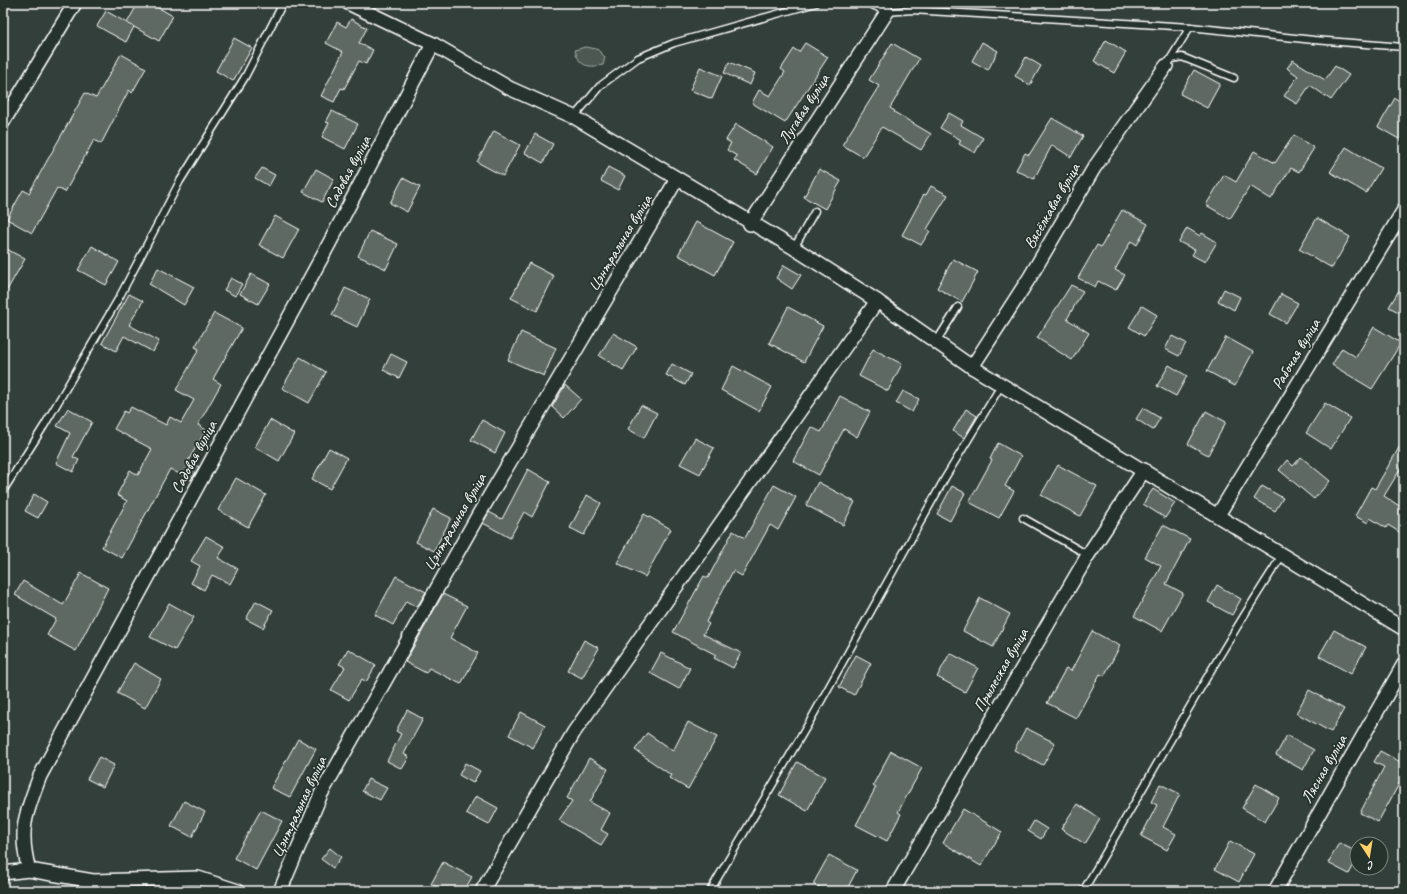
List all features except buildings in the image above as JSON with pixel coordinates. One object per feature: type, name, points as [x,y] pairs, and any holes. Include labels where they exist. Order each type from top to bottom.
[{"type":"street","points":[[3,122],[75,3]]},
{"type":"street","points":[[348,3],[433,44],[509,88],[574,116],[750,224],[794,248],[877,301],[972,367],[1404,629]]},
{"type":"street","name":"Лугавая вуліца","points":[[750,224],[887,12]]},
{"type":"street","name":"Садовая вуліца","points":[[29,870],[24,853],[22,836],[28,806],[40,776],[330,242],[433,44]]},
{"type":"street","name":"Вясёлкавая вуліца","points":[[972,367],[1030,277],[1094,168],[1166,66]]},
{"type":"street","name":"Цэнтральная вуліца","points":[[280,891],[325,787],[479,514],[677,179]]},
{"type":"street","name":"Рабочая вуліца","points":[[1218,515],[1404,210]]},
{"type":"street","points":[[482,891],[574,732],[877,301]]},
{"type":"street","name":"Прылеская вуліца","points":[[893,891],[1088,555],[1144,470]]},
{"type":"street","name":"Лясная вуліца","points":[[1274,891],[1404,664]]},
{"type":"street","points":[[3,873],[29,870],[92,881],[198,878],[238,891]]},
{"type":"lane","points":[[3,492],[120,296],[180,181],[246,76],[283,3]]},
{"type":"lane","points":[[574,116],[600,86],[638,58],[682,41],[816,3]]},
{"type":"lane","points":[[868,3],[887,12],[912,10],[1190,27],[1314,40],[1404,47]]},
{"type":"lane","points":[[1166,66],[1190,27]]},
{"type":"lane","points":[[1166,66],[1172,59],[1182,57],[1234,78]]},
{"type":"lane","points":[[794,248],[815,211]]},
{"type":"lane","points":[[936,342],[958,307]]},
{"type":"lane","points":[[710,891],[810,721],[945,478],[1002,384]]},
{"type":"lane","points":[[1023,518],[1088,555]]},
{"type":"lane","points":[[1083,891],[1140,796],[1194,696],[1282,554]]},
{"type":"shaded area","points":[[585,47],[597,49],[605,57],[603,65],[588,66],[581,63],[575,50]]}]
